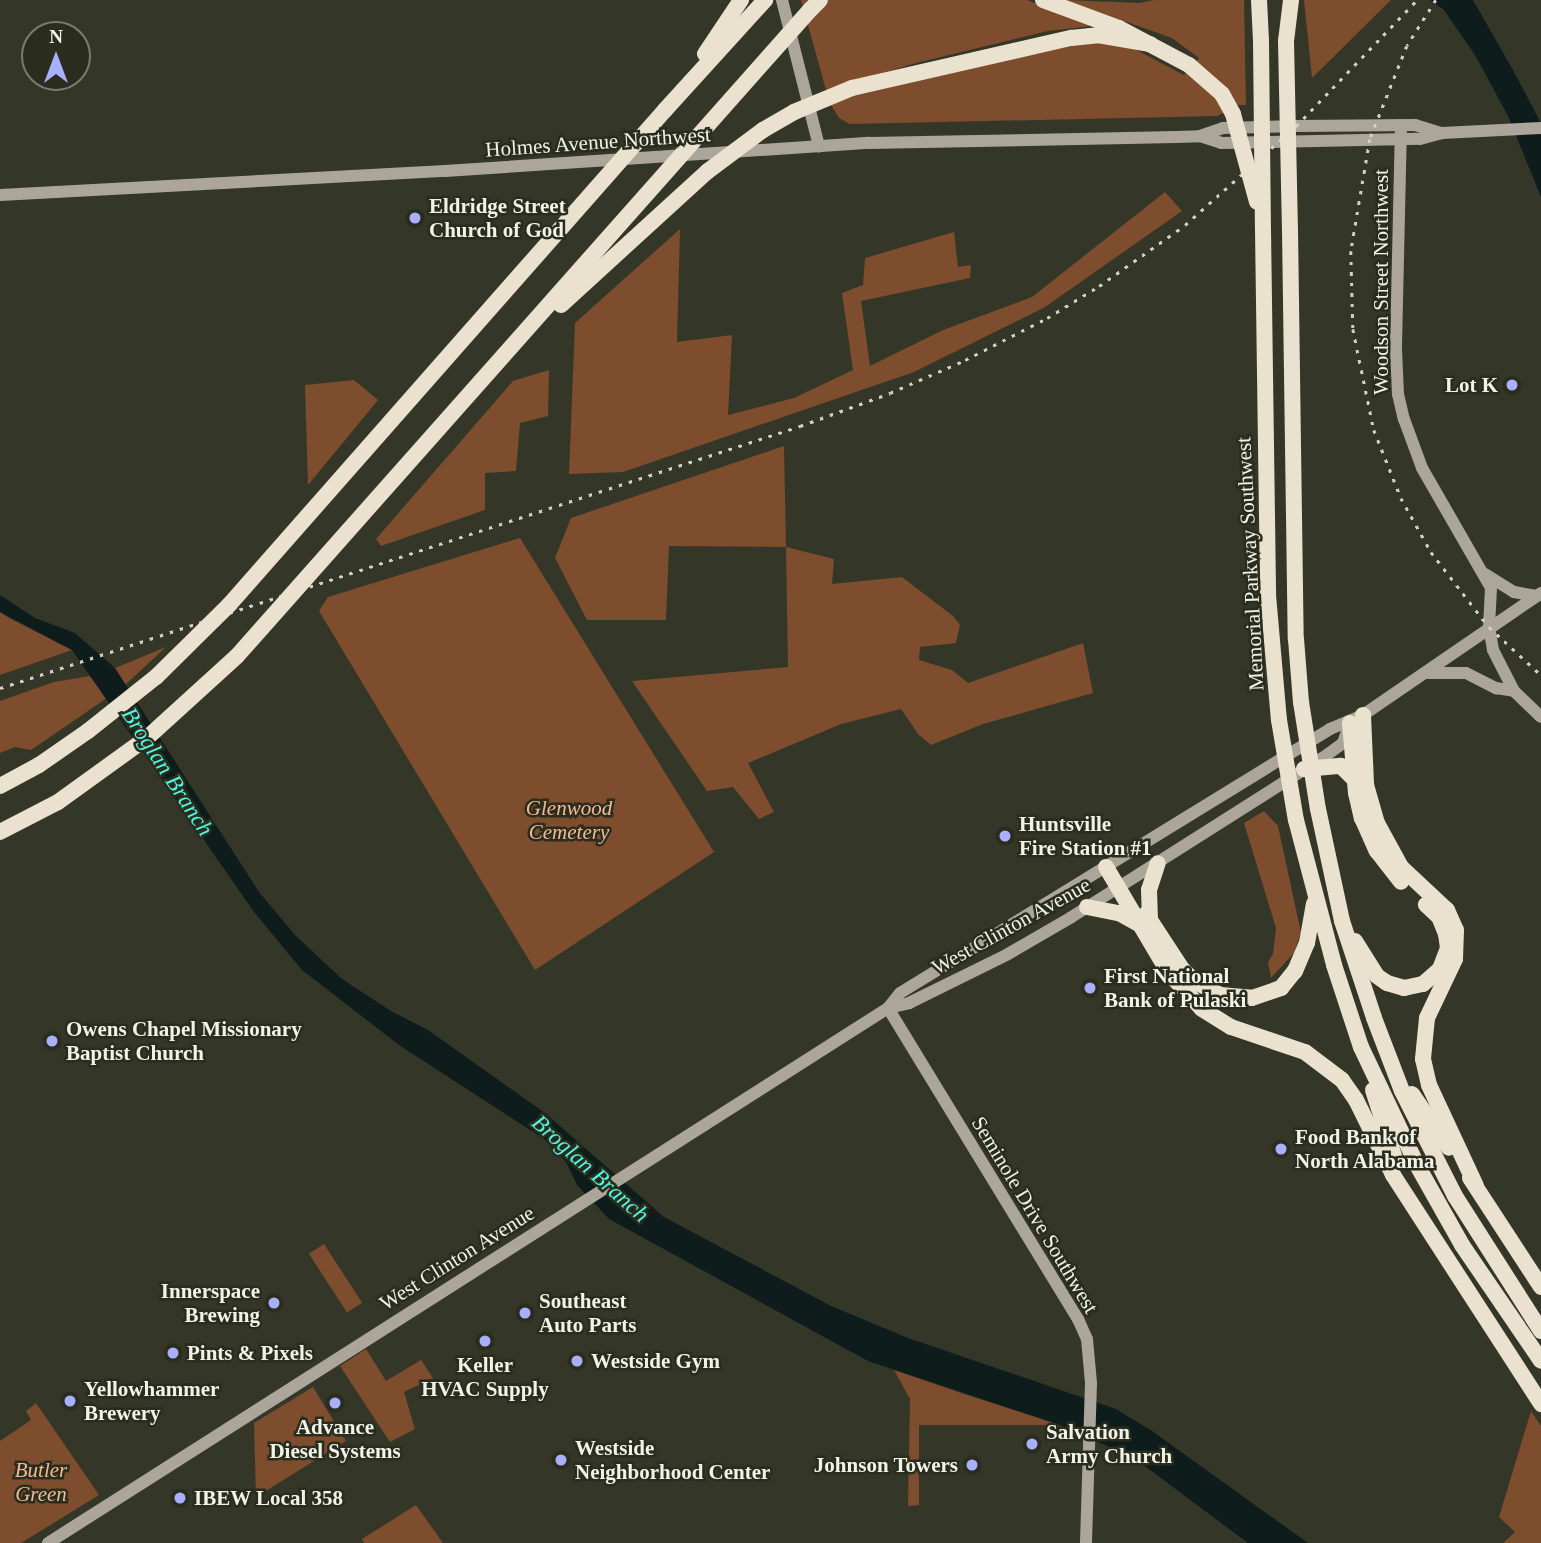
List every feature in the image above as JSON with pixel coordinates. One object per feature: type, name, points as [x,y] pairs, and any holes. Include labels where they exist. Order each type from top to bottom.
[{"type":"highway","points":[[665,110],[741,0]]},
{"type":"highway","points":[[0,786],[39,765],[88,731],[156,677],[229,605],[765,0]]},
{"type":"highway","points":[[1043,0],[1119,28],[1150,44],[1189,65],[1222,94],[1233,114],[1263,230]]},
{"type":"highway","name":"Memorial Parkway Southwest","points":[[1259,0],[1268,595],[1279,720],[1296,820],[1315,898],[1361,1047],[1417,1166],[1462,1245],[1541,1361]]},
{"type":"highway","points":[[1285,0],[1286,41]]},
{"type":"highway","points":[[1286,41],[1291,0]]},
{"type":"highway","points":[[0,832],[58,802],[148,737],[237,656],[816,3]]},
{"type":"highway","points":[[510,351],[708,171],[774,124],[852,88],[1071,38],[1098,35],[1150,44]]},
{"type":"highway","name":"Memorial Parkway Southwest","points":[[1286,41],[1296,639],[1301,702],[1318,808],[1342,921],[1391,1063],[1455,1196],[1541,1331]]},
{"type":"highway","points":[[1342,921],[1377,976],[1392,986],[1410,988],[1423,984],[1435,975],[1446,956],[1446,934],[1438,917],[1390,870],[1362,818],[1355,780],[1357,719]]},
{"type":"highway","points":[[1357,719],[1366,785],[1377,823],[1401,867],[1447,910],[1456,930],[1455,959],[1427,1018],[1423,1059],[1429,1084],[1476,1186]]},
{"type":"highway","points":[[1304,769],[1341,766],[1355,780]]},
{"type":"highway","points":[[1158,863],[1149,890],[1146,923],[1168,972],[1202,1009],[1231,1027],[1305,1052],[1342,1080],[1356,1100],[1393,1175],[1541,1404]]},
{"type":"highway","points":[[1110,865],[1146,923],[1182,969],[1194,981],[1220,995],[1252,998],[1281,988],[1295,971],[1307,943],[1315,898]]},
{"type":"highway","points":[[1087,907],[1119,913],[1146,923]]},
{"type":"highway","points":[[1361,1047],[1378,1111],[1413,1207]]},
{"type":"highway","points":[[1391,1063],[1476,1186],[1541,1287]]},
{"type":"street","points":[[782,0],[818,146]]},
{"type":"street","name":"Holmes Avenue Northwest","points":[[0,195],[818,146],[1200,136],[1223,128],[1401,125],[1422,126],[1442,133]]},
{"type":"street","name":"Woodson Street Northwest","points":[[1401,125],[1398,394],[1422,468],[1491,589],[1489,627],[1493,650],[1514,691]]},
{"type":"street","name":"Holmes Avenue Northwest","points":[[1200,136],[1221,143],[1420,139],[1442,133],[1541,128]]},
{"type":"street","points":[[1485,575],[1514,592],[1539,595]]},
{"type":"street","name":"West Clinton Avenue","points":[[48,1543],[888,1008],[901,993],[1330,729],[1357,719],[1539,595]]},
{"type":"street","points":[[1427,673],[1466,673],[1496,688],[1514,691],[1541,717]]},
{"type":"street","name":"West Clinton Avenue","points":[[888,1008],[909,1003],[1008,954],[1123,885],[1343,743],[1357,719]]},
{"type":"street","name":"Seminole Drive Southwest","points":[[888,1008],[923,1070],[1078,1319],[1087,1339],[1091,1392],[1086,1543]]},
{"type":"green space","points":[[801,0],[1027,0],[1092,26],[1048,31],[916,63],[826,90]]},
{"type":"green space","points":[[1065,0],[1140,3],[1154,0],[1244,0],[1246,105],[1239,105],[1217,116],[850,124],[839,118],[831,105],[854,95],[1040,51],[1092,42],[1125,44],[1184,75],[1199,58],[1172,38]]},
{"type":"green space","points":[[1304,0],[1391,0],[1312,78]]},
{"type":"green space","points":[[1165,192],[1182,211],[1045,307],[914,372],[623,472],[569,474],[575,323],[680,229],[677,342],[732,335],[728,415],[794,398],[853,370],[842,293],[863,285],[865,258],[954,232],[958,267],[971,265],[970,278],[861,301],[870,366],[943,330],[1032,297]]},
{"type":"green space","points":[[549,370],[548,416],[520,423],[516,471],[485,473],[485,510],[381,546],[376,539],[513,381]]},
{"type":"green space","points":[[354,380],[378,400],[308,485],[305,385]]},
{"type":"green space","points":[[784,446],[786,547],[669,546],[666,620],[587,620],[555,558],[571,518]]},
{"type":"green space","name":"Glenwood Cemetery","points":[[520,538],[714,852],[535,970],[319,611],[328,597]]},
{"type":"green space","points":[[786,547],[834,559],[832,584],[902,577],[953,616],[960,625],[956,643],[920,647],[919,660],[952,670],[968,683],[1083,643],[1093,693],[983,724],[931,745],[918,734],[901,709],[841,724],[748,763],[774,812],[759,819],[733,787],[707,791],[632,681],[788,667]]},
{"type":"green space","points":[[0,612],[9,618],[72,650],[0,675]]},
{"type":"green space","points":[[166,647],[125,685],[115,668]]},
{"type":"green space","points":[[90,676],[107,698],[31,750],[15,747],[0,753],[0,701],[54,682]]},
{"type":"green space","points":[[1264,811],[1278,826],[1301,933],[1294,953],[1271,978],[1268,962],[1273,954],[1276,928],[1244,823]]},
{"type":"green space","points":[[324,1244],[362,1303],[347,1313],[309,1254]]},
{"type":"green space","points":[[366,1349],[386,1381],[421,1360],[433,1378],[404,1392],[415,1429],[390,1442],[340,1366]]},
{"type":"green space","points":[[894,1370],[1060,1425],[919,1425],[919,1505],[908,1506],[910,1399]]},
{"type":"green space","points":[[313,1387],[346,1441],[256,1497],[254,1423]]},
{"type":"green space","name":"Butler Green","points":[[36,1403],[99,1495],[21,1543],[0,1543],[0,1441],[31,1420],[26,1411]]},
{"type":"green space","points":[[1531,1411],[1541,1426],[1541,1543],[1503,1543],[1515,1532],[1499,1517]]},
{"type":"green space","points":[[416,1505],[443,1543],[364,1543],[362,1539]]},
{"type":"water","points":[[1430,0],[1473,0],[1513,70],[1541,123],[1541,197],[1508,116],[1475,55],[1444,10]]},
{"type":"water","name":"Broglan Branch","points":[[0,595],[35,618],[75,633],[115,668],[259,892],[295,935],[342,979],[391,1011],[428,1030],[545,1113],[664,1217],[831,1306],[908,1338],[1116,1409],[1152,1431],[1308,1543],[1248,1543],[1134,1458],[1060,1425],[868,1361],[609,1219],[577,1185],[566,1162],[544,1139],[399,1045],[302,970],[254,912],[72,650],[0,612]]},
{"type":"railway","points":[[0,688],[800,426],[890,393],[965,360],[1047,318],[1099,286],[1185,225],[1296,126],[1417,0]]},
{"type":"railway","points":[[1436,0],[1407,46],[1370,139],[1351,251],[1353,329],[1374,430],[1401,498],[1431,552],[1489,627],[1541,675]]},
{"type":"place","name":"Eldridge Street Church of God","points":[[415,218]]},
{"type":"place","name":"Lot K","points":[[1512,385]]},
{"type":"place","name":"Huntsville Fire Station #1","points":[[1005,836]]},
{"type":"place","name":"First National Bank of Pulaski","points":[[1090,988]]},
{"type":"place","name":"Owens Chapel Missionary Baptist Church","points":[[52,1041]]},
{"type":"place","name":"Food Bank of North Alabama","points":[[1281,1149]]},
{"type":"place","name":"Innerspace Brewing","points":[[274,1303]]},
{"type":"place","name":"Southeast Auto Parts","points":[[525,1313]]},
{"type":"place","name":"Keller HVAC Supply","points":[[485,1341]]},
{"type":"place","name":"Pints & Pixels","points":[[173,1353]]},
{"type":"place","name":"Westside Gym","points":[[577,1361]]},
{"type":"place","name":"Yellowhammer Brewery","points":[[70,1401]]},
{"type":"place","name":"Advance Diesel Systems","points":[[335,1403]]},
{"type":"place","name":"Salvation Army Church","points":[[1032,1444]]},
{"type":"place","name":"Westside Neighborhood Center","points":[[561,1460]]},
{"type":"place","name":"Johnson Towers","points":[[972,1465]]},
{"type":"place","name":"IBEW Local 358","points":[[180,1498]]}]
